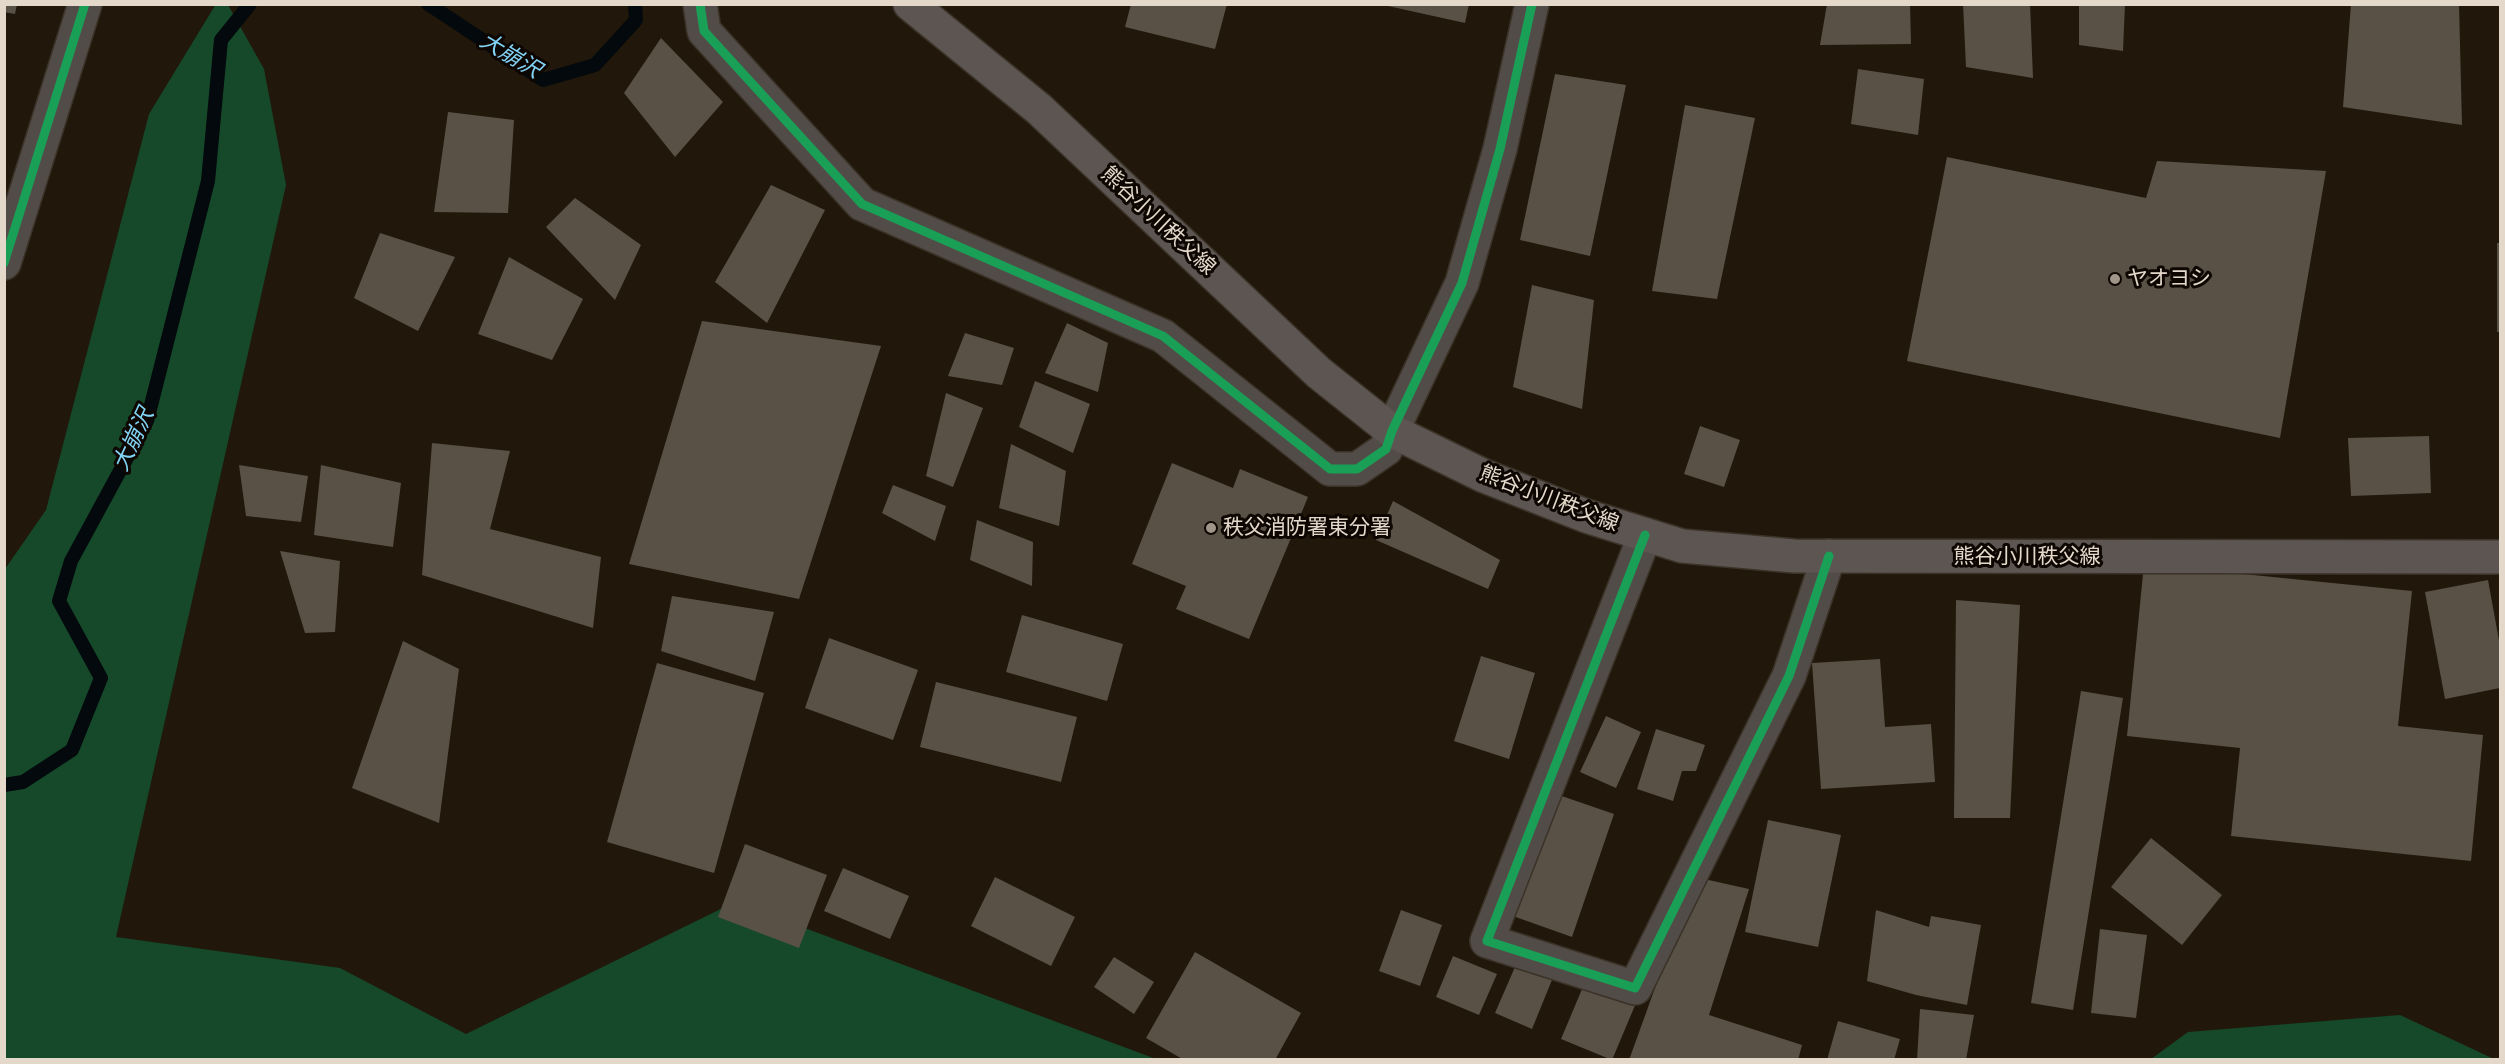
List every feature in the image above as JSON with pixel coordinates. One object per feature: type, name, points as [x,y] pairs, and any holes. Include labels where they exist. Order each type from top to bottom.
[{"type":"main road","name":"熊谷小川秩父線","points":[[910,4],[1039,109],[1319,373],[1392,431],[1484,476],[1586,516],[1682,546],[1794,556],[2500,557]]},
{"type":"street","points":[[4,263],[85,4]]},
{"type":"street","points":[[700,4],[704,31],[862,204],[1163,336],[1330,469],[1356,469],[1386,449],[1392,431],[1462,283],[1500,149],[1532,4]]},
{"type":"street","points":[[1645,535],[1487,941],[1635,988],[1789,676],[1829,556]]},
{"type":"green space","points":[[216,4],[228,5],[264,69],[286,185],[116,937],[340,968],[466,1034],[735,902],[1156,1059],[5,1060],[5,569],[46,510],[149,114]]},
{"type":"green space","points":[[2400,1015],[2494,1059],[2151,1059],[2188,1032]]},
{"type":"building","points":[[4,4],[17,4],[15,14],[4,12]]},
{"type":"building","points":[[1131,4],[1227,4],[1215,49],[1125,27]]},
{"type":"building","points":[[1379,4],[1469,4],[1465,23]]},
{"type":"building","points":[[1827,4],[1910,4],[1911,44],[1820,45]]},
{"type":"building","points":[[1963,4],[2030,4],[2033,78],[1966,67]]},
{"type":"building","points":[[2079,4],[2125,4],[2123,51],[2079,45]]},
{"type":"building","points":[[2351,4],[2459,4],[2462,125],[2343,107]]},
{"type":"building","points":[[661,38],[723,102],[675,157],[624,93]]},
{"type":"building","points":[[1858,69],[1924,79],[1918,135],[1851,124]]},
{"type":"building","points":[[1555,74],[1626,85],[1590,256],[1520,240]]},
{"type":"building","points":[[1685,105],[1755,118],[1717,299],[1652,291]]},
{"type":"building","points":[[448,112],[514,120],[508,213],[434,212]]},
{"type":"building","name":"ヤオヨシ","points":[[1947,157],[2146,198],[2157,161],[2326,171],[2280,438],[1907,361]]},
{"type":"building","points":[[771,185],[825,210],[767,323],[715,282]]},
{"type":"building","points":[[575,198],[641,245],[615,300],[546,227]]},
{"type":"building","points":[[380,233],[455,257],[418,331],[354,298]]},
{"type":"building","points":[[2497,243],[2500,243],[2500,332],[2497,332]]},
{"type":"building","points":[[509,257],[583,299],[552,360],[478,334]]},
{"type":"building","points":[[1532,285],[1594,300],[1582,409],[1513,387]]},
{"type":"building","points":[[702,321],[881,346],[799,599],[629,564]]},
{"type":"building","points":[[1067,323],[1108,343],[1098,392],[1045,373]]},
{"type":"building","points":[[965,333],[1014,348],[1002,385],[948,376]]},
{"type":"building","points":[[1035,381],[1090,404],[1073,453],[1019,427]]},
{"type":"building","points":[[946,393],[983,408],[953,487],[926,476]]},
{"type":"building","points":[[1700,426],[1740,440],[1724,487],[1684,474]]},
{"type":"building","points":[[2429,436],[2431,493],[2351,496],[2348,438]]},
{"type":"building","points":[[432,443],[510,451],[490,529],[601,557],[593,628],[422,575]]},
{"type":"building","points":[[1011,444],[1066,471],[1059,526],[999,508]]},
{"type":"building","points":[[1172,463],[1233,488],[1240,469],[1308,497],[1249,639],[1176,609],[1186,586],[1132,564]]},
{"type":"building","points":[[239,465],[308,476],[301,522],[246,516]]},
{"type":"building","points":[[321,465],[401,483],[393,547],[314,535]]},
{"type":"building","points":[[893,485],[946,506],[935,541],[882,513]]},
{"type":"building","points":[[1393,501],[1500,560],[1488,589],[1376,540]]},
{"type":"building","points":[[977,520],[1033,542],[1032,586],[970,560]]},
{"type":"building","points":[[280,551],[340,561],[335,632],[305,633]]},
{"type":"building","points":[[2144,564],[2412,591],[2398,726],[2483,735],[2471,861],[2231,836],[2240,748],[2127,736]]},
{"type":"building","points":[[2488,580],[2500,646],[2500,688],[2445,699],[2425,592]]},
{"type":"building","points":[[672,596],[774,612],[755,681],[661,651]]},
{"type":"building","points":[[1956,600],[2020,605],[2010,818],[1954,818]]},
{"type":"building","points":[[1022,615],[1123,644],[1107,701],[1006,672]]},
{"type":"building","points":[[829,638],[918,670],[893,740],[805,708]]},
{"type":"building","points":[[403,641],[459,669],[439,823],[352,788]]},
{"type":"building","points":[[1481,656],[1535,673],[1509,759],[1454,741]]},
{"type":"building","points":[[1880,659],[1885,727],[1931,724],[1935,782],[1821,789],[1812,663]]},
{"type":"building","points":[[657,663],[764,693],[714,873],[607,842]]},
{"type":"building","points":[[936,682],[1077,717],[1061,782],[920,747]]},
{"type":"building","points":[[2081,691],[2123,698],[2073,1010],[2031,1003]]},
{"type":"building","points":[[1606,716],[1641,732],[1616,788],[1580,772]]},
{"type":"building","points":[[1656,729],[1705,745],[1696,771],[1682,771],[1673,801],[1637,789]]},
{"type":"building","points":[[1553,793],[1614,814],[1572,937],[1510,915]]},
{"type":"building","points":[[1768,820],[1841,835],[1818,947],[1745,932]]},
{"type":"building","points":[[2151,838],[2222,895],[2182,945],[2111,887]]},
{"type":"building","points":[[745,844],[827,875],[799,948],[718,917]]},
{"type":"building","points":[[843,868],[909,896],[890,939],[824,911]]},
{"type":"building","points":[[995,877],[1075,917],[1051,966],[971,926]]},
{"type":"building","points":[[1695,877],[1749,889],[1709,1015],[1802,1045],[1798,1060],[1629,1060]]},
{"type":"building","points":[[1401,910],[1442,925],[1420,986],[1379,971]]},
{"type":"building","points":[[1876,910],[1929,927],[1931,916],[1981,925],[1967,1005],[1916,995],[1867,981]]},
{"type":"building","points":[[2100,929],[2147,935],[2136,1018],[2091,1013]]},
{"type":"building","points":[[1195,952],[1301,1013],[1275,1060],[1184,1060],[1146,1038]]},
{"type":"building","points":[[1453,956],[1497,974],[1479,1015],[1436,997]]},
{"type":"building","points":[[1114,957],[1154,982],[1134,1014],[1094,987]]},
{"type":"building","points":[[1518,960],[1554,975],[1532,1029],[1495,1013]]},
{"type":"building","points":[[1585,982],[1636,1003],[1612,1060],[1561,1039]]},
{"type":"building","points":[[1920,1009],[1974,1015],[1966,1060],[1917,1060]]},
{"type":"building","points":[[1838,1021],[1900,1039],[1894,1060],[1827,1060]]},
{"type":"waterway","name":"大崩沢","points":[[4,785],[23,782],[72,750],[101,678],[59,601],[71,561],[147,421],[208,181],[221,40],[250,4]]},
{"type":"waterway","name":"大崩沢","points":[[428,4],[543,80],[595,65],[636,20],[635,4]]},
{"type":"cycle path","points":[[4,263],[85,4]]},
{"type":"cycle path","points":[[700,4],[704,31],[862,204],[1163,336],[1330,469],[1357,469],[1386,449],[1392,431],[1462,283],[1500,149],[1532,4]]},
{"type":"cycle path","points":[[1645,535],[1487,941],[1635,988],[1789,676],[1829,556]]},
{"type":"place","name":"ヤオヨシ","points":[[2115,279]]},
{"type":"place","name":"秩父消防署東分署","points":[[1211,528]]}]
